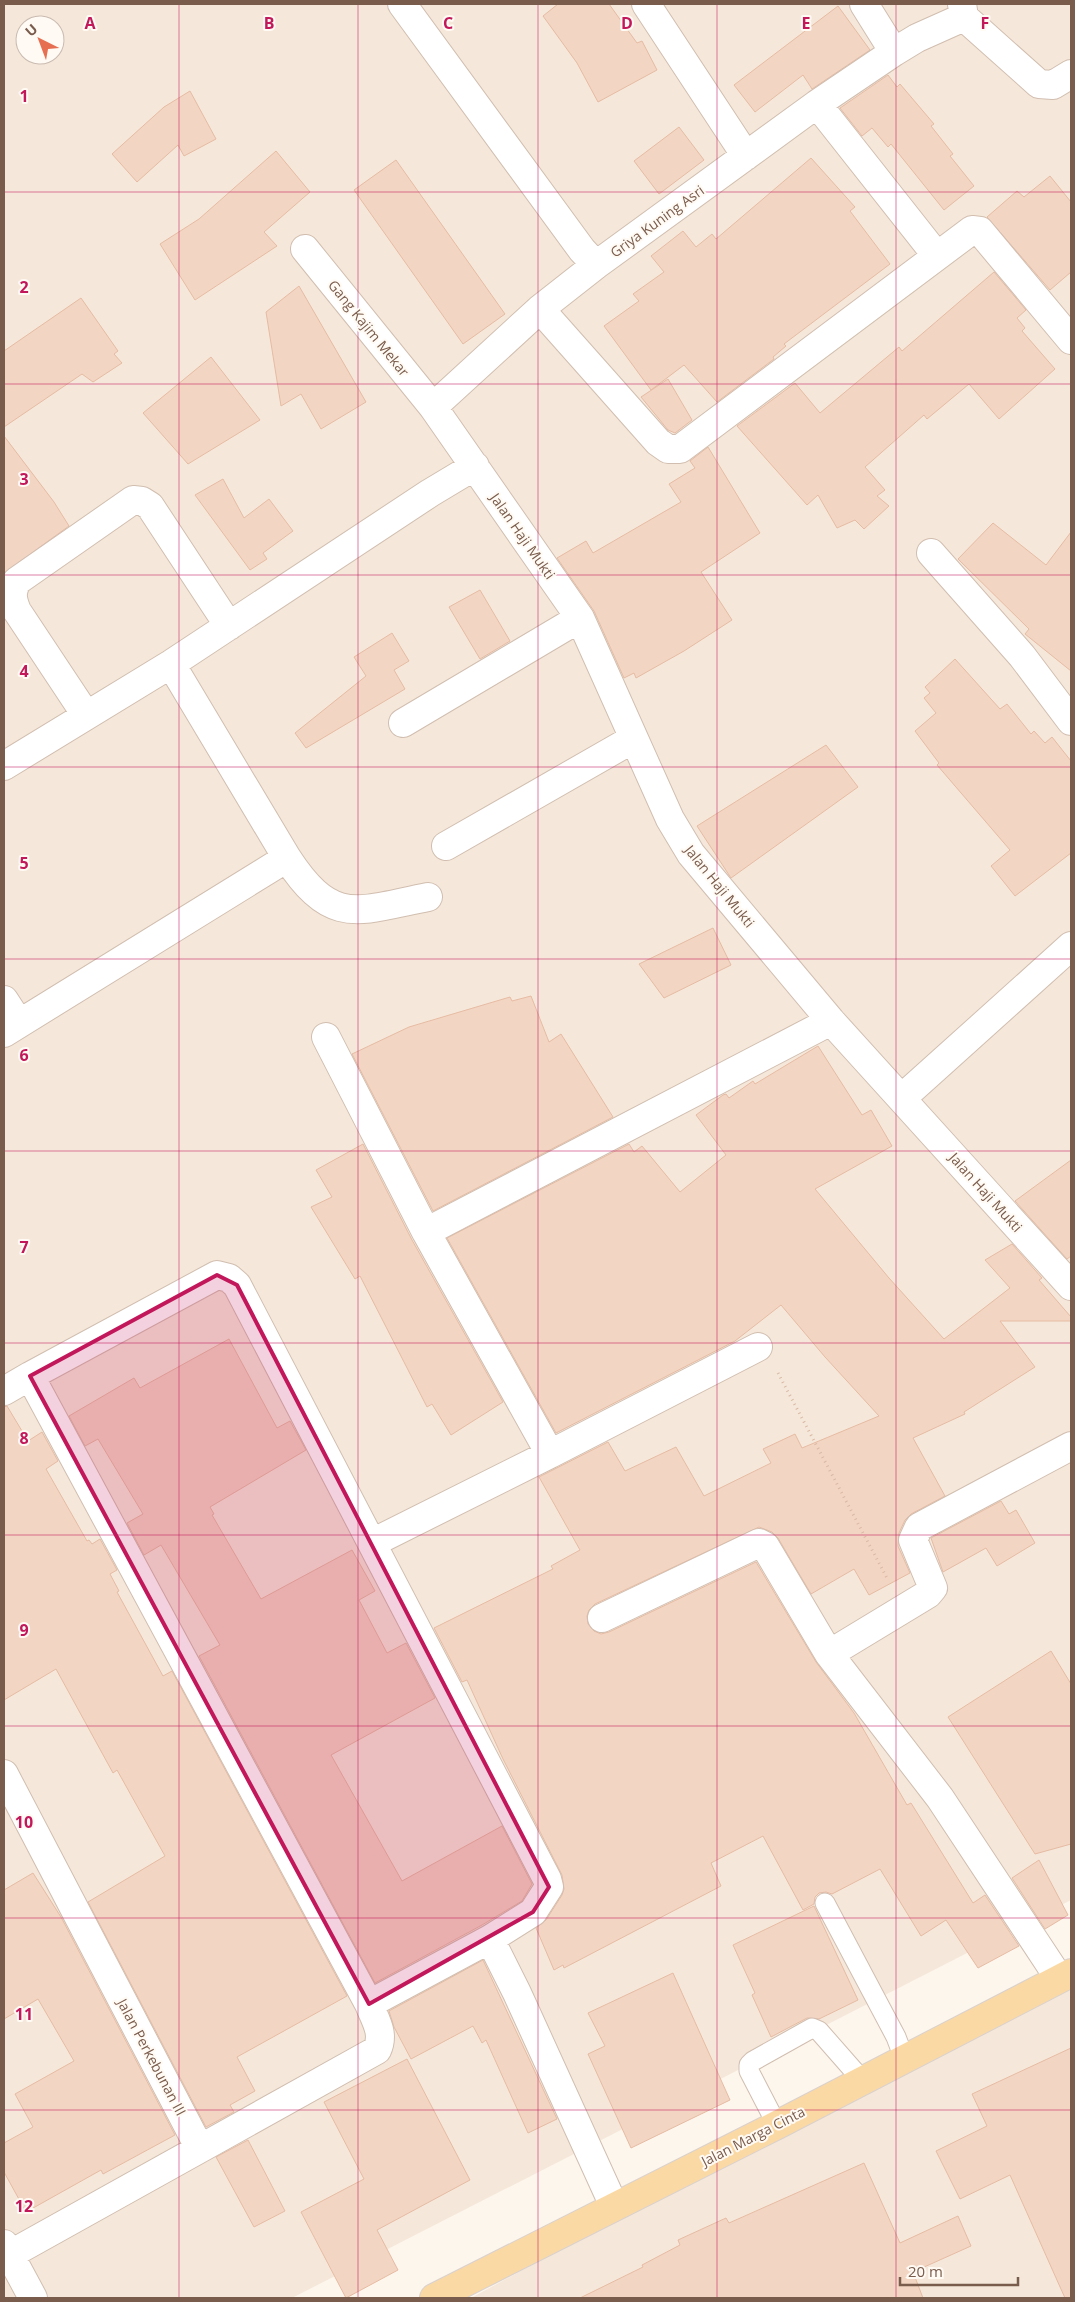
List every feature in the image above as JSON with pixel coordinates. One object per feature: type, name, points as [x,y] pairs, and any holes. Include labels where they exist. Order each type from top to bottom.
[{"type":"main road","name":"Jalan Marga Cinta","points":[[434,2298],[776,2125],[1068,1974]]},
{"type":"street","points":[[402,4],[576,242],[596,266]]},
{"type":"street","points":[[646,4],[746,156]]},
{"type":"street","points":[[864,4],[894,52]]},
{"type":"street","points":[[963,10],[1039,84],[1053,85],[1071,74]]},
{"type":"street","name":"Griya Kuning Asri","points":[[432,407],[540,309],[596,266],[817,104],[894,52],[963,10]]},
{"type":"street","points":[[817,104],[937,256]]},
{"type":"street","points":[[540,309],[658,442],[668,449],[680,449],[972,230],[980,231],[1071,340]]},
{"type":"street","name":"Gang Kajim Mekar","points":[[305,249],[432,407]]},
{"type":"street","name":"Jalan Haji Mukti","points":[[432,407],[580,618],[670,819],[691,854],[831,1021],[1071,1286]]},
{"type":"street","points":[[4,766],[171,664],[474,466]]},
{"type":"street","points":[[86,715],[17,611],[12,598],[12,591],[17,581],[133,500],[142,500],[150,506],[229,626]]},
{"type":"street","points":[[932,553],[1022,656],[1070,715]]},
{"type":"street","points":[[403,723],[580,618]]},
{"type":"street","points":[[171,664],[303,884],[327,903],[357,911],[428,896]]},
{"type":"street","points":[[446,846],[633,739]]},
{"type":"street","points":[[4,1000],[11,1028],[287,858]]},
{"type":"street","points":[[902,1098],[1071,946]]},
{"type":"street","points":[[426,1232],[831,1021]]},
{"type":"street","points":[[326,1037],[426,1232],[550,1454]]},
{"type":"street","points":[[4,1391],[217,1275],[228,1278],[237,1285],[547,1879],[549,1887],[533,1912],[490,1939],[369,2004]]},
{"type":"street","points":[[372,1543],[758,1347]]},
{"type":"street","points":[[30,1376],[369,2004],[381,2034],[378,2050],[7,2249],[33,2298]]},
{"type":"street","points":[[829,1654],[928,1594],[933,1588],[913,1540],[918,1527],[1071,1446]]},
{"type":"street","points":[[602,1618],[759,1543],[765,1546],[829,1654],[940,1798],[1068,1974]]},
{"type":"street","name":"Jalan Perkebunan III","points":[[4,1774],[199,2147]]},
{"type":"street","points":[[490,1939],[518,1993],[614,2206]]},
{"type":"lane","points":[[825,1903],[896,2037],[904,2058]]},
{"type":"lane","points":[[776,2125],[749,2070],[749,2065],[812,2028],[819,2031],[862,2080]]},
{"type":"path","points":[[758,1347],[765,1349],[903,1609]]},
{"type":"highlighted area","points":[[217,1275],[237,1285],[549,1887],[533,1912],[369,2004],[30,1376]]},
{"type":"shaded area","points":[[4,4],[1071,4],[1071,1900],[292,2298],[4,2298]]},
{"type":"shaded area","points":[[1071,1978],[1071,2298],[471,2298],[834,2101]]},
{"type":"building","points":[[558,4],[609,4],[637,43],[642,41],[657,70],[598,102],[577,63],[543,16]]},
{"type":"building","points":[[838,6],[870,50],[812,89],[803,75],[755,112],[734,85]]},
{"type":"building","points":[[888,75],[897,87],[900,84],[934,124],[931,126],[953,154],[950,156],[974,186],[944,210],[891,144],[888,147],[872,128],[862,136],[840,108]]},
{"type":"building","points":[[190,91],[216,139],[184,156],[178,145],[137,182],[112,154],[164,107]]},
{"type":"building","points":[[679,127],[704,160],[659,194],[634,161]]},
{"type":"building","points":[[276,151],[310,192],[264,232],[277,246],[195,300],[160,244],[199,219]]},
{"type":"building","points":[[811,158],[855,207],[850,211],[890,264],[784,344],[786,346],[773,357],[774,359],[717,402],[684,365],[651,390],[604,326],[639,301],[633,294],[664,272],[651,256],[683,231],[696,247],[712,234],[716,239]]},
{"type":"building","points":[[396,160],[505,314],[463,344],[354,190]]},
{"type":"building","points":[[1050,176],[1071,202],[1071,272],[1050,290],[987,217],[1017,191],[1024,197]]},
{"type":"building","points":[[994,272],[1026,310],[1017,318],[1025,328],[1022,331],[1055,369],[999,419],[969,384],[927,419],[924,415],[865,467],[885,490],[877,496],[889,506],[864,529],[855,520],[837,528],[818,495],[807,505],[737,426],[795,383],[820,413],[899,347],[902,351]]},
{"type":"building","points":[[299,286],[366,402],[321,429],[301,394],[281,406],[266,312]]},
{"type":"building","points":[[81,298],[118,351],[114,354],[122,363],[93,382],[82,374],[4,427],[4,351]]},
{"type":"building","points":[[211,357],[260,420],[188,464],[143,413]]},
{"type":"building","points":[[668,379],[692,420],[675,433],[668,430],[641,397]]},
{"type":"building","points":[[4,436],[54,502],[69,526],[4,573]]},
{"type":"building","points":[[708,447],[760,533],[701,572],[732,620],[684,651],[636,678],[634,673],[624,678],[594,611],[557,558],[586,541],[593,553],[681,502],[669,484],[695,468],[690,461]]},
{"type":"building","points":[[223,479],[244,518],[269,499],[293,531],[263,553],[267,559],[250,570],[195,495]]},
{"type":"building","points":[[993,523],[1046,565],[1071,532],[1071,671],[1025,634],[1029,629],[958,559]]},
{"type":"building","points":[[480,590],[510,641],[480,659],[449,607]]},
{"type":"building","points":[[392,633],[409,661],[394,670],[405,689],[306,748],[295,733],[366,676],[354,657]]},
{"type":"building","points":[[955,659],[1000,709],[1007,704],[1031,734],[1034,731],[1045,743],[1052,737],[1071,761],[1071,853],[1015,896],[991,866],[1010,850],[937,765],[939,763],[915,731],[936,713],[924,698],[930,693],[925,687]]},
{"type":"building","points":[[826,745],[858,787],[731,878],[697,826]]},
{"type":"building","points":[[713,928],[731,965],[664,998],[639,964]]},
{"type":"building","points":[[531,996],[549,1042],[561,1034],[613,1117],[433,1211],[352,1054],[409,1027],[510,997],[512,1001]]},
{"type":"building","points":[[818,1046],[862,1115],[871,1110],[892,1146],[815,1189],[889,1278],[944,1339],[1010,1288],[985,1260],[1012,1244],[1042,1278],[1039,1280],[1071,1317],[1071,1321],[1000,1321],[1035,1367],[964,1412],[965,1414],[913,1438],[945,1496],[911,1514],[905,1520],[899,1533],[898,1546],[910,1573],[869,1595],[854,1569],[811,1594],[778,1538],[772,1532],[759,1527],[595,1604],[589,1610],[587,1616],[588,1624],[594,1631],[601,1634],[609,1632],[756,1562],[816,1662],[854,1713],[907,1805],[911,1803],[973,1903],[985,1895],[1019,1946],[978,1968],[946,1920],[921,1936],[880,1869],[832,1894],[826,1892],[819,1893],[815,1897],[814,1904],[803,1910],[763,1836],[711,1863],[721,1886],[564,1968],[563,1965],[554,1970],[536,1928],[546,1920],[562,1895],[564,1889],[562,1875],[503,1759],[467,1680],[462,1682],[434,1628],[553,1569],[551,1566],[580,1550],[539,1477],[608,1442],[625,1471],[676,1447],[704,1496],[771,1463],[763,1449],[795,1434],[802,1448],[879,1416],[781,1305],[735,1341],[556,1433],[447,1238],[629,1144],[634,1152],[642,1146],[680,1192],[726,1155],[696,1115],[723,1095],[726,1094],[729,1098],[753,1081],[755,1084]]},
{"type":"building","points":[[363,1144],[412,1240],[503,1402],[451,1435],[432,1404],[427,1407],[360,1276],[355,1279],[311,1207],[332,1197],[316,1170]]},
{"type":"building","points":[[1071,1160],[1071,1256],[1067,1259],[1015,1201]]},
{"type":"building","points":[[229,1339],[277,1428],[290,1421],[306,1450],[210,1507],[214,1514],[212,1515],[261,1599],[352,1550],[375,1591],[359,1600],[387,1653],[406,1643],[435,1698],[331,1755],[402,1881],[502,1826],[532,1884],[522,1901],[375,1983],[199,1656],[220,1645],[161,1545],[144,1555],[127,1523],[143,1514],[98,1439],[85,1446],[69,1416],[134,1378],[140,1388]]},
{"type":"building","points":[[7,1406],[28,1441],[42,1432],[58,1461],[46,1469],[87,1541],[89,1540],[92,1544],[100,1539],[117,1570],[110,1574],[119,1591],[117,1592],[163,1676],[172,1671],[347,1996],[237,2057],[255,2091],[230,2105],[234,2112],[206,2127],[88,1902],[165,1856],[117,1770],[113,1773],[56,1669],[4,1700],[4,1407]]},
{"type":"building","points":[[1001,1501],[1009,1514],[1016,1510],[1035,1543],[997,1566],[986,1548],[943,1572],[931,1538]]},
{"type":"building","points":[[1051,1651],[1071,1684],[1071,1844],[1035,1854],[948,1717]]},
{"type":"building","points":[[1039,1860],[1068,1915],[1045,1929],[1012,1878]]},
{"type":"building","points":[[33,1873],[61,1917],[175,2135],[103,2174],[101,2170],[26,2212],[4,2172],[4,2143],[33,2127],[15,2094],[74,2061],[38,1999],[4,2019],[4,1890]]},
{"type":"building","points":[[814,1906],[858,2000],[819,2019],[807,2018],[771,2037],[752,1995],[755,1993],[733,1945]]},
{"type":"building","points":[[483,1960],[557,2119],[528,2133],[486,2040],[482,2043],[473,2026],[411,2059],[394,2027],[389,2011]]},
{"type":"building","points":[[673,1973],[730,2100],[631,2148],[588,2054],[605,2046],[588,2013]]},
{"type":"building","points":[[1071,2048],[1071,2298],[1065,2298],[1010,2175],[960,2199],[936,2151],[987,2126],[972,2094]]},
{"type":"building","points":[[407,2059],[470,2180],[377,2230],[398,2270],[346,2298],[301,2212],[364,2179],[324,2102]]},
{"type":"building","points":[[248,2140],[285,2211],[254,2227],[216,2157]]},
{"type":"building","points":[[864,2163],[900,2243],[958,2216],[971,2246],[913,2272],[923,2298],[580,2298],[643,2267],[642,2265],[680,2245],[678,2240],[726,2218],[729,2223]]}]
